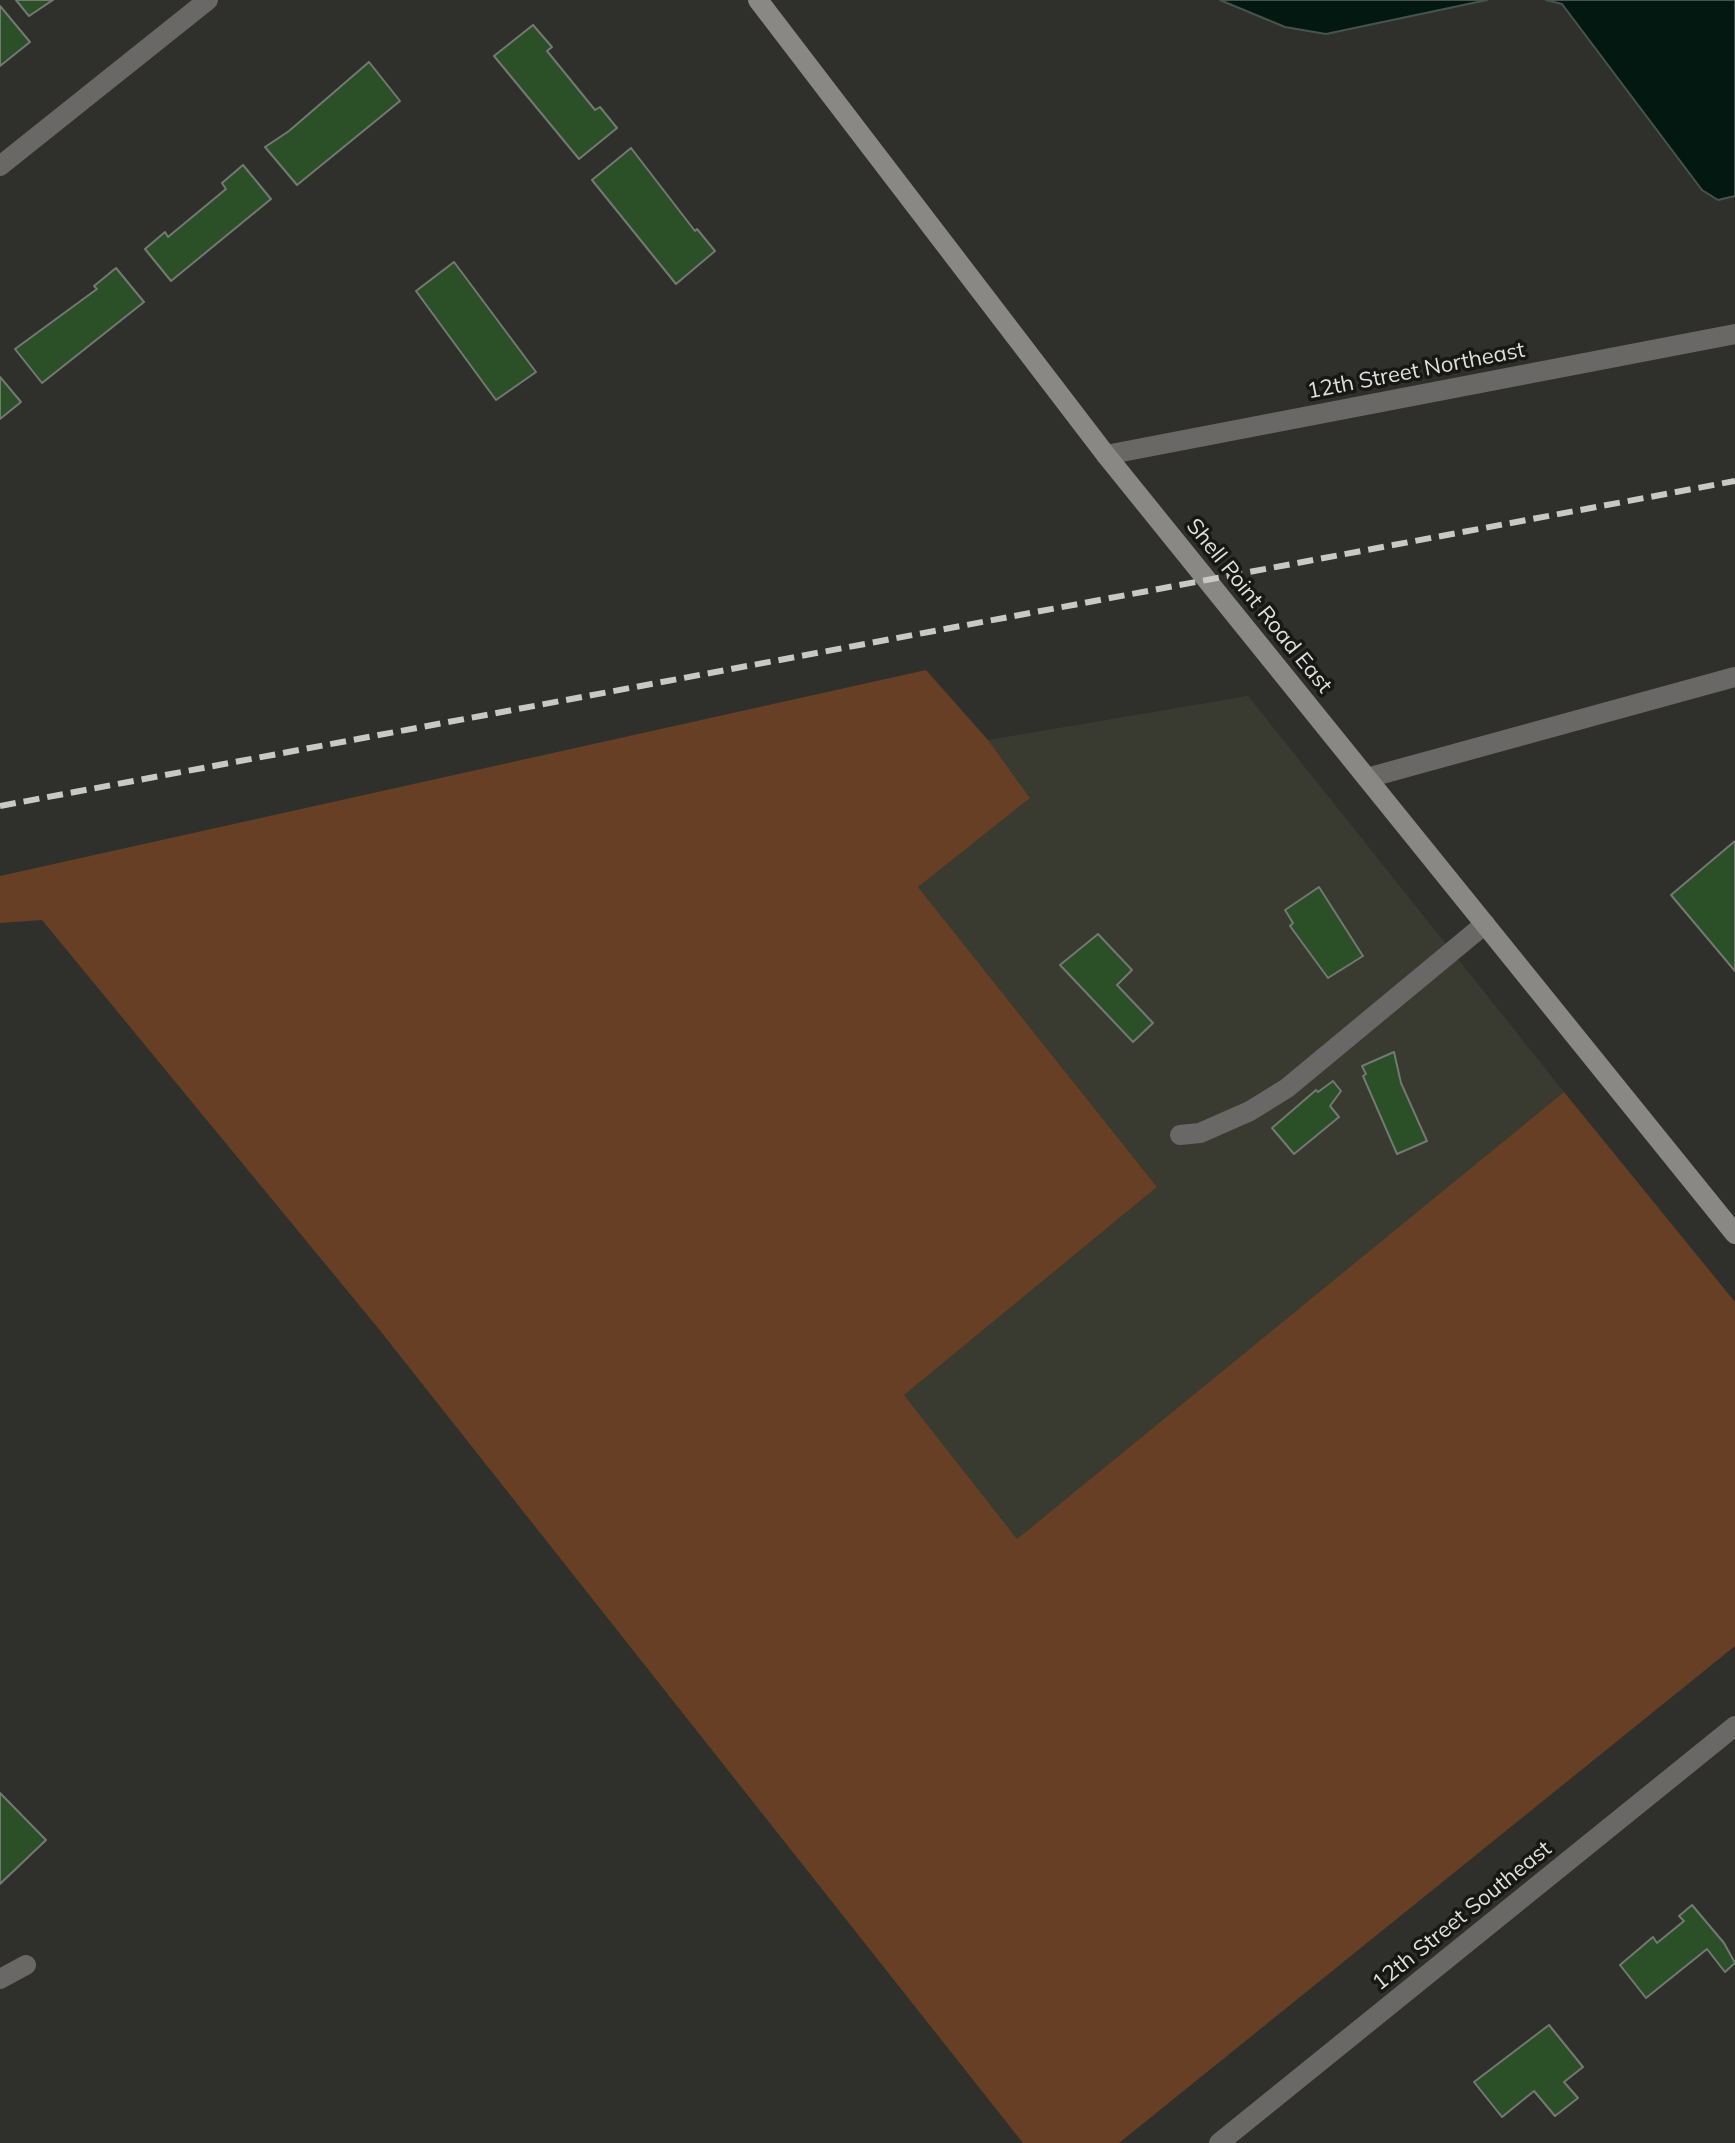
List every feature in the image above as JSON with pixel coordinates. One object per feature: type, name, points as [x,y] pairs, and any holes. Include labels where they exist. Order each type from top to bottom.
[{"type":"street","points":[[0,166],[208,0]]},
{"type":"street","name":"Shell Point Road East","points":[[758,0],[1106,455],[1735,1234]]},
{"type":"street","name":"12th Street Northeast","points":[[1106,455],[1735,334]]},
{"type":"street","points":[[1367,778],[1735,677]]},
{"type":"street","points":[[1180,1135],[1200,1133],[1238,1117],[1287,1088],[1485,924]]},
{"type":"street","name":"12th Street Southeast","points":[[1219,2143],[1735,1726]]},
{"type":"street","points":[[0,1979],[26,1965]]},
{"type":"shaded area","points":[[1220,0],[1487,0],[1326,34],[1285,27]]},
{"type":"shaded area","points":[[1546,0],[1735,0],[1735,196],[1718,200],[1702,190],[1562,4]]},
{"type":"shaded area","points":[[926,670],[988,740],[1030,798],[918,887],[1157,1187],[904,1395],[1017,1539],[1564,1092],[1735,1302],[1735,1646],[1119,2143],[1023,2143],[378,1328],[42,920],[0,923],[0,876]]},
{"type":"shaded area","points":[[1248,696],[1564,1092],[1017,1539],[904,1395],[1157,1187],[918,887],[1030,798],[988,740]]},
{"type":"building","points":[[16,0],[53,0],[29,16]]},
{"type":"building","points":[[0,6],[30,42],[0,66]]},
{"type":"building","points":[[533,25],[552,47],[547,51],[595,110],[600,107],[617,128],[579,159],[494,56]]},
{"type":"building","points":[[369,62],[400,101],[297,185],[265,147],[289,131]]},
{"type":"building","points":[[631,148],[695,231],[697,229],[715,251],[676,284],[592,180]]},
{"type":"building","points":[[243,165],[271,199],[171,281],[145,249],[165,232],[168,237],[226,189],[222,183]]},
{"type":"building","points":[[454,262],[536,372],[496,400],[416,291]]},
{"type":"building","points":[[116,268],[144,302],[42,383],[15,349],[97,289],[94,286]]},
{"type":"building","points":[[0,377],[21,402],[0,419]]},
{"type":"building","points":[[1735,841],[1735,971],[1671,895]]},
{"type":"building","points":[[1319,887],[1363,956],[1328,978],[1290,926],[1293,923],[1285,910]]},
{"type":"building","points":[[1098,934],[1132,970],[1117,985],[1153,1023],[1133,1042],[1060,965]]},
{"type":"building","points":[[1394,1052],[1401,1083],[1427,1141],[1397,1154],[1363,1076],[1366,1074],[1362,1066]]},
{"type":"building","points":[[1333,1081],[1341,1091],[1330,1106],[1339,1117],[1294,1154],[1272,1128],[1316,1090],[1318,1092]]},
{"type":"building","points":[[0,1793],[46,1840],[0,1884]]},
{"type":"building","points":[[1692,1905],[1724,1943],[1735,1963],[1725,1972],[1707,1949],[1646,1998],[1620,1965],[1653,1937],[1657,1943],[1684,1921],[1679,1916]]},
{"type":"building","points":[[1549,2025],[1583,2067],[1564,2082],[1578,2098],[1555,2116],[1534,2091],[1502,2117],[1474,2082]]},
{"type":"railway","points":[[0,806],[1735,481]]}]
